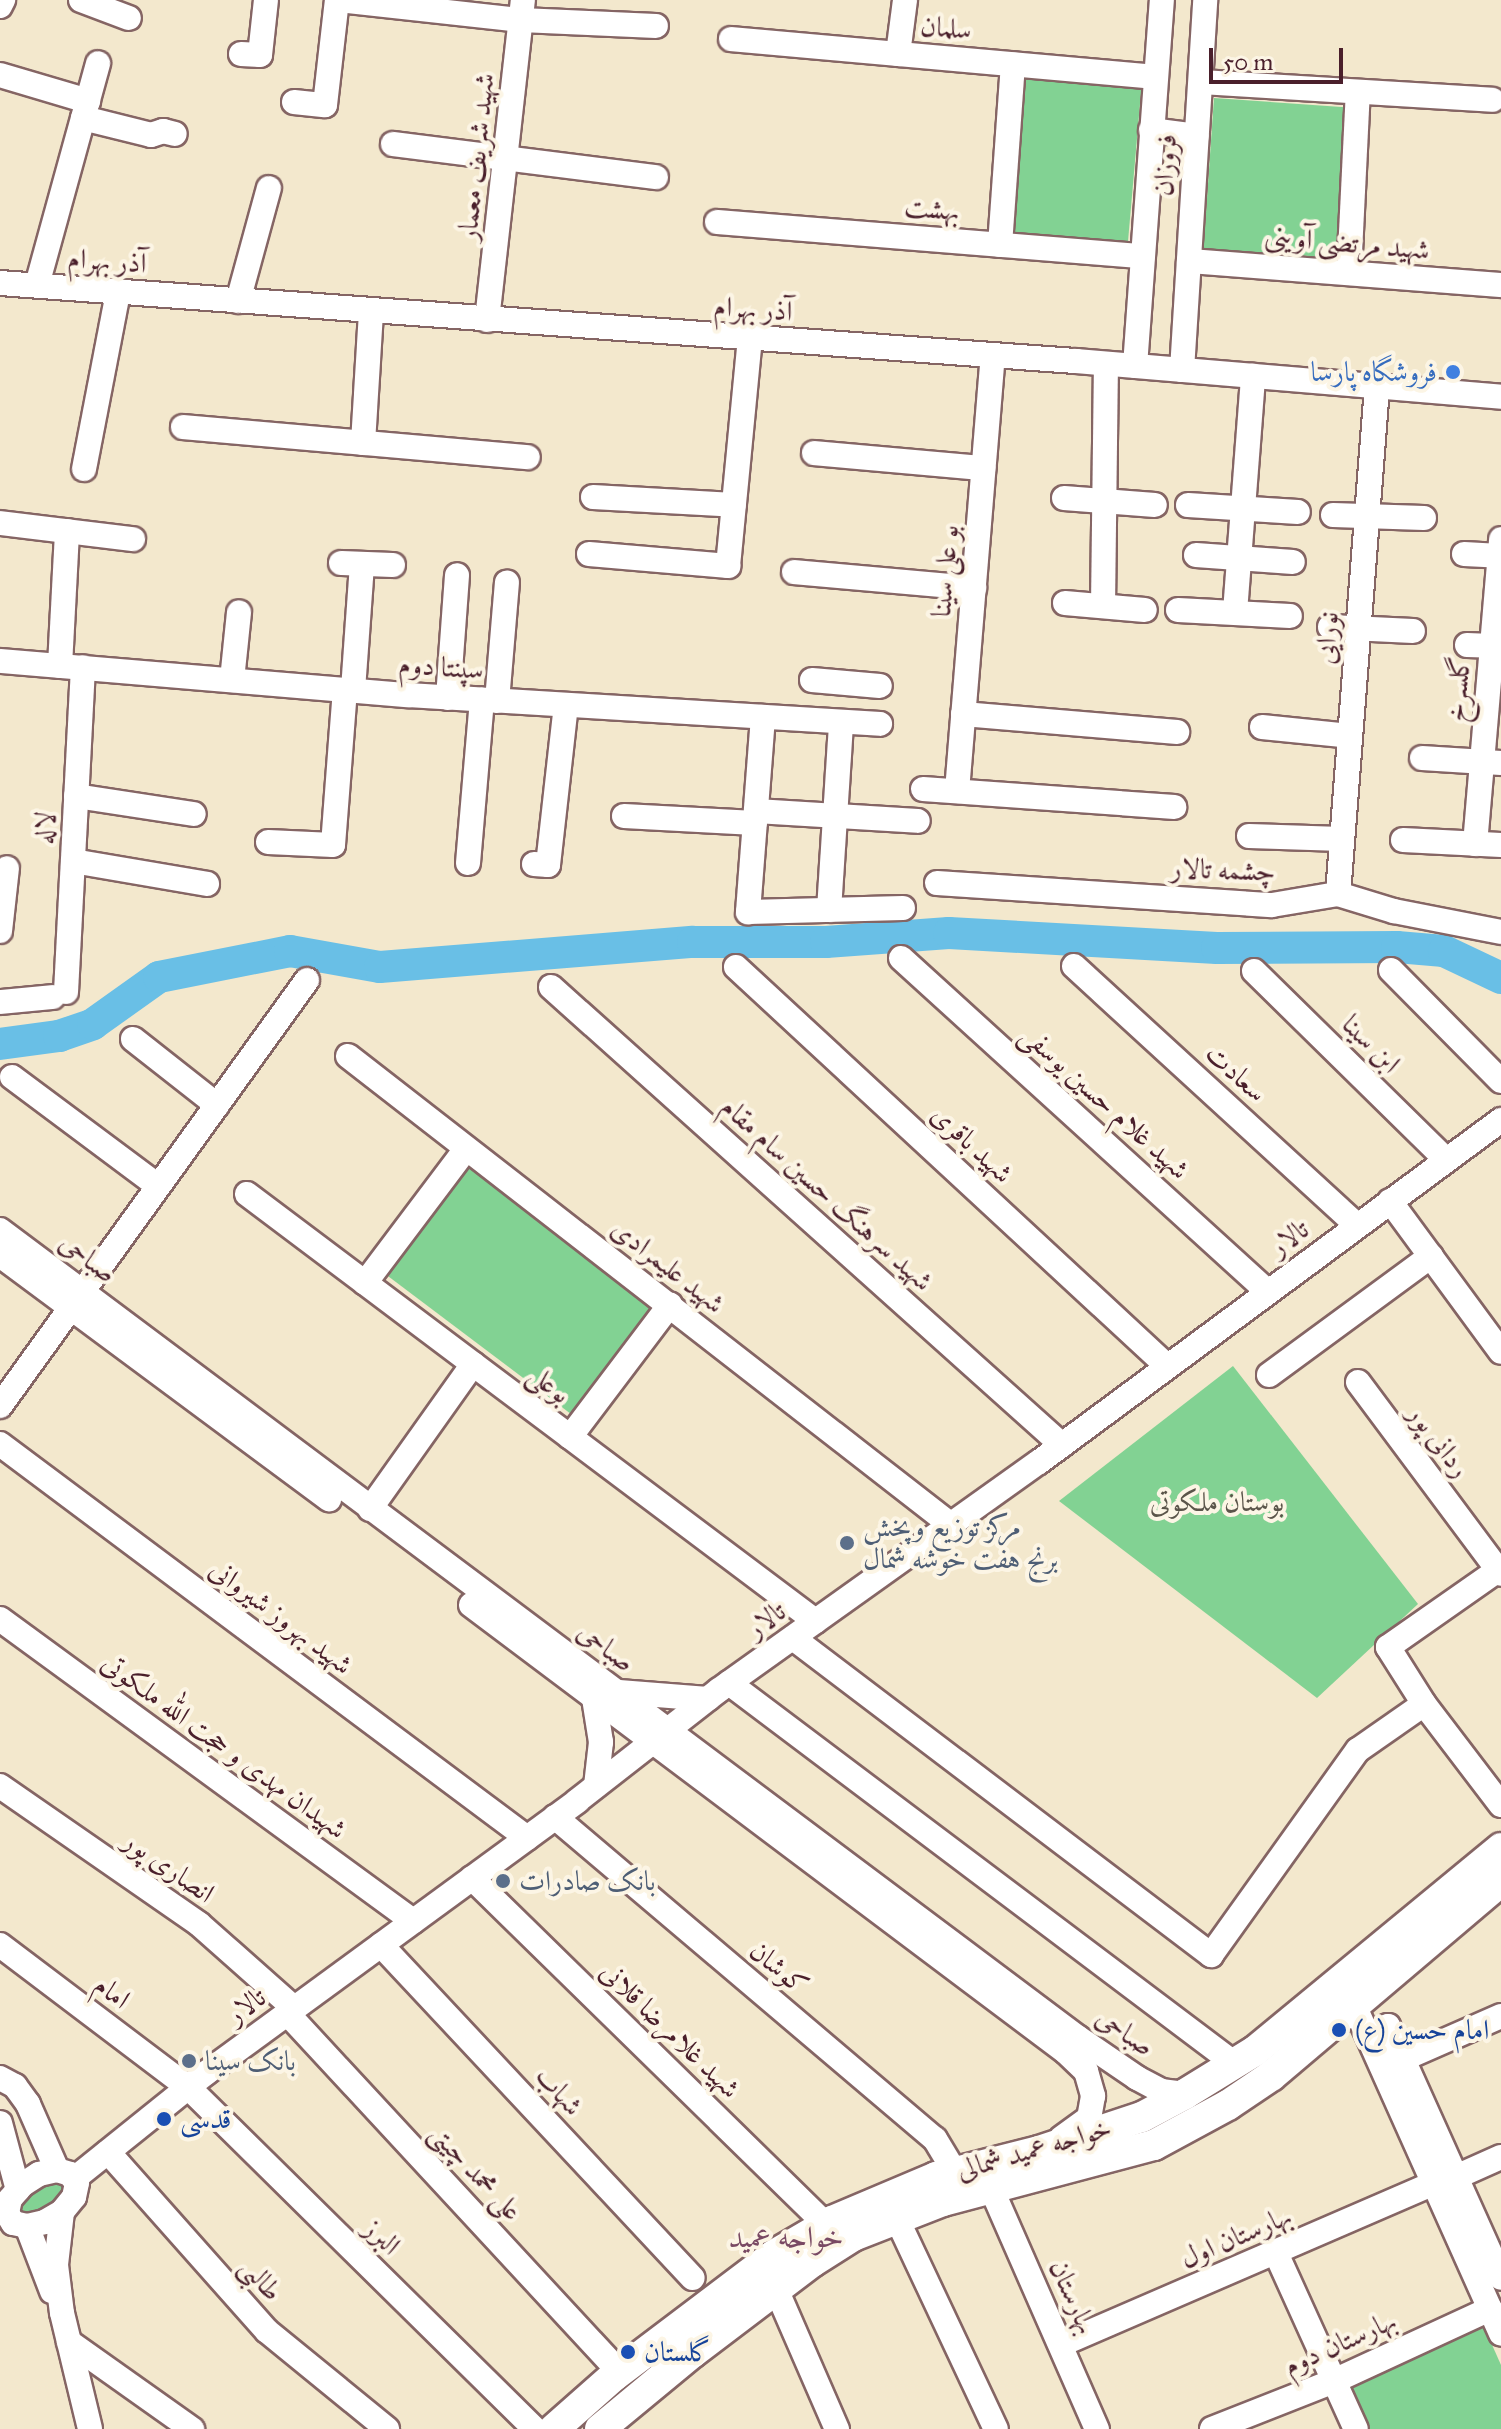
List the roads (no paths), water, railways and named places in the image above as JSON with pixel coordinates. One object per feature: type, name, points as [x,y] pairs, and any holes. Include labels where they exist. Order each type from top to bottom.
[{"type":"main road","name":"خواجه عمید شمالی","points":[[600,2429],[779,2274],[826,2225],[955,2172],[1039,2151],[1142,2117],[1185,2094],[1223,2055],[1306,2010],[1501,1848]]},
{"type":"main road","name":"خواجه عمید شمالی","points":[[554,2429],[620,2372],[779,2274],[853,2236],[943,2201],[1108,2159],[1154,2145],[1195,2126],[1271,2076],[1501,1881]]},
{"type":"street","points":[[0,6],[3,0]]},
{"type":"street","points":[[81,0],[129,18]]},
{"type":"street","points":[[241,54],[260,55],[266,0]]},
{"type":"street","points":[[294,102],[325,105],[338,0],[522,10],[656,26]]},
{"type":"street","points":[[898,54],[905,0]]},
{"type":"street","name":"فروزان","points":[[1135,366],[1162,0]]},
{"type":"street","name":"فروزان","points":[[1182,370],[1205,0]]},
{"type":"street","name":"شهید شریف معمار","points":[[487,320],[522,10]]},
{"type":"street","name":"سلمان","points":[[731,39],[1155,77]]},
{"type":"street","points":[[37,285],[98,63]]},
{"type":"street","points":[[1000,245],[1013,64]]},
{"type":"street","points":[[0,75],[151,135],[163,131],[175,134]]},
{"type":"street","points":[[1201,82],[1492,100]]},
{"type":"street","points":[[1349,273],[1358,92]]},
{"type":"street","points":[[1151,130],[1197,136]]},
{"type":"street","points":[[393,144],[656,177]]},
{"type":"street","points":[[238,301],[269,188]]},
{"type":"street","name":"بهشت","points":[[717,222],[1143,256]]},
{"type":"street","name":"شهید مرتضی آوینی","points":[[1189,261],[1501,285]]},
{"type":"street","name":"آذر بهرام","points":[[0,283],[1135,366],[1501,397]]},
{"type":"street","points":[[84,469],[118,292]]},
{"type":"street","points":[[363,443],[371,311]]},
{"type":"street","points":[[1137,332],[1143,346],[1156,354],[1178,348],[1185,334]]},
{"type":"street","points":[[589,554],[728,566],[750,339]]},
{"type":"street","name":"بو علی سینا","points":[[957,791],[993,356]]},
{"type":"street","points":[[1103,606],[1106,364]]},
{"type":"street","points":[[1235,612],[1253,376]]},
{"type":"street","name":"نورایی","points":[[1338,894],[1377,387]]},
{"type":"street","points":[[183,427],[528,457]]},
{"type":"street","points":[[814,453],[983,468]]},
{"type":"street","points":[[593,497],[734,505]]},
{"type":"street","points":[[1064,498],[1155,505]]},
{"type":"street","points":[[1188,505],[1298,512]]},
{"type":"street","points":[[1333,515],[1424,518]]},
{"type":"street","points":[[0,523],[133,539]]},
{"type":"street","name":"لاله","points":[[0,1002],[60,994],[76,796],[67,531]]},
{"type":"street","points":[[1464,554],[1500,548]]},
{"type":"street","name":"گلسرخ","points":[[1475,844],[1492,762],[1500,548]]},
{"type":"street","points":[[1196,555],[1293,562]]},
{"type":"street","points":[[268,842],[333,845],[349,690],[352,564],[393,565]]},
{"type":"street","points":[[794,572],[974,588]]},
{"type":"street","points":[[448,698],[457,575]]},
{"type":"street","points":[[468,863],[507,582]]},
{"type":"street","points":[[1065,603],[1145,610]]},
{"type":"street","points":[[1178,610],[1290,616]]},
{"type":"street","points":[[232,680],[239,612]]},
{"type":"street","points":[[1330,627],[1413,631]]},
{"type":"street","points":[[1467,645],[1496,633]]},
{"type":"street","name":"سپنتا دوم","points":[[0,661],[448,698],[880,724]]},
{"type":"street","points":[[812,680],[880,686]]},
{"type":"street","points":[[829,910],[834,817],[851,683]]},
{"type":"street","points":[[534,864],[548,865],[566,705]]},
{"type":"street","points":[[963,714],[1177,732]]},
{"type":"street","points":[[763,717],[748,912],[903,908]]},
{"type":"street","points":[[1262,727],[1350,736]]},
{"type":"street","points":[[1422,758],[1492,762]]},
{"type":"street","points":[[923,789],[1174,807]]},
{"type":"street","points":[[76,796],[194,814]]},
{"type":"street","points":[[624,816],[834,817],[918,821]]},
{"type":"street","points":[[1249,836],[1342,839]]},
{"type":"street","points":[[1403,840],[1501,845]]},
{"type":"street","points":[[73,861],[207,884]]},
{"type":"street","points":[[0,931],[7,868]]},
{"type":"street","name":"چشمه تالار","points":[[937,883],[1272,905],[1338,894],[1394,911],[1501,932]]},
{"type":"street","name":"شهید غلام حسین یوسفی","points":[[901,958],[1267,1291]]},
{"type":"street","name":"سعادت","points":[[1074,966],[1357,1225]]},
{"type":"street","name":"شهید باقری","points":[[736,967],[1167,1366]]},
{"type":"street","points":[[1391,970],[1501,1081]]},
{"type":"street","name":"ابن سینا","points":[[1254,971],[1446,1160]]},
{"type":"street","points":[[4,1394],[307,980]]},
{"type":"street","name":"شهید سرهنگ حسین سام مقام","points":[[551,987],[1062,1445]]},
{"type":"street","points":[[133,1039],[217,1105]]},
{"type":"street","name":"شهید علیمرادی","points":[[348,1056],[951,1525]]},
{"type":"street","points":[[12,1077],[158,1186]]},
{"type":"street","name":"تالار","points":[[12,2215],[39,2174],[65,2174],[108,2152],[188,2087],[527,1838],[729,1683],[1062,1445],[1501,1120]]},
{"type":"street","points":[[365,1283],[466,1149]]},
{"type":"street","name":"بوعلی","points":[[247,1194],[815,1621]]},
{"type":"street","points":[[1390,1201],[1501,1352]]},
{"type":"street","name":"صباحی","points":[[0,1230],[76,1299],[1022,2007],[1161,2091],[1185,2094]]},
{"type":"street","name":"صباحی","points":[[0,1255],[76,1299],[370,1509],[605,1695]]},
{"type":"street","points":[[1269,1375],[1431,1256]]},
{"type":"street","points":[[570,1437],[670,1305]]},
{"type":"street","points":[[370,1509],[473,1364]]},
{"type":"street","name":"ردانی پور","points":[[1358,1382],[1500,1570]]},
{"type":"street","name":"شهید بهروز شیروانی","points":[[0,1444],[527,1838]]},
{"type":"street","points":[[1500,1570],[1388,1647],[1424,1704],[1501,1805]]},
{"type":"street","name":"شهیدان مهدی و حجت الله ملکوتی","points":[[0,1619],[413,1921]]},
{"type":"street","points":[[793,1638],[1211,1955],[1358,1750],[1424,1704]]},
{"type":"street","points":[[729,1683],[1223,2055]]},
{"type":"street","points":[[596,1786],[605,1695],[708,1699]]},
{"type":"street","name":"انصاری پور","points":[[0,1786],[199,1924],[291,2011]]},
{"type":"street","name":"کوشان","points":[[555,1817],[935,2139],[955,2172]]},
{"type":"street","name":"شهید غلامرضا قلانی","points":[[472,1878],[826,2225]]},
{"type":"street","name":"امام","points":[[0,1945],[188,2087]]},
{"type":"street","name":"شهاب","points":[[381,1945],[693,2278]]},
{"type":"street","points":[[1354,2005],[1445,2180],[1501,2278]]},
{"type":"street","name":"صباحی","points":[[1022,2007],[1086,2071],[1093,2096],[1089,2118],[1039,2151]]},
{"type":"street","name":"علی محمد چیتی","points":[[291,2011],[620,2372]]},
{"type":"street","points":[[1403,2059],[1501,2016]]},
{"type":"street","points":[[1368,2035],[1388,2026],[1403,2059],[1501,2334]]},
{"type":"street","points":[[0,2078],[15,2086],[28,2104],[65,2174],[77,2183],[74,2197],[62,2212],[45,2222],[12,2215]]},
{"type":"street","name":"البرز","points":[[188,2087],[535,2429]]},
{"type":"street","points":[[0,2123],[12,2215],[62,2313]]},
{"type":"street","name":"طالبی","points":[[108,2152],[267,2331],[387,2429]]},
{"type":"street","name":"بهارستان اول","points":[[1062,2344],[1501,2157]]},
{"type":"street","name":"بهارستان","points":[[992,2190],[1097,2429]]},
{"type":"street","points":[[62,2212],[56,2265],[62,2313],[90,2429]]},
{"type":"street","points":[[897,2219],[996,2429]]},
{"type":"street","points":[[1276,2253],[1356,2429]]},
{"type":"street","points":[[779,2274],[837,2429]]},
{"type":"street","name":"بهارستان دوم","points":[[1212,2429],[1334,2381],[1490,2309]]},
{"type":"street","points":[[69,2342],[192,2429]]},
{"type":"waterway","points":[[0,1044],[59,1036],[93,1024],[159,977],[290,951],[380,967],[693,942],[826,942],[949,933],[1217,948],[1397,947],[1444,951],[1501,978]]},
{"type":"place","name":"فروشگاه پارسا","points":[[1453,372]]},
{"type":"place","name":"مرکز توزیع وپخش برنج هفت خوشه شمال","points":[[847,1543]]},
{"type":"place","name":"بانک صادرات","points":[[503,1881]]},
{"type":"place","name":"امام حسین (ع)","points":[[1339,2030]]},
{"type":"place","name":"بانک سینا","points":[[189,2061]]},
{"type":"place","name":"قدسی","points":[[164,2119]]},
{"type":"place","name":"گلستان","points":[[628,2352]]},
{"type":"district","name":"خواجه عمید","points":[[786,2237]]},
{"type":"park label","name":"بوستان ملکوتی","points":[[1217,1502]]}]
